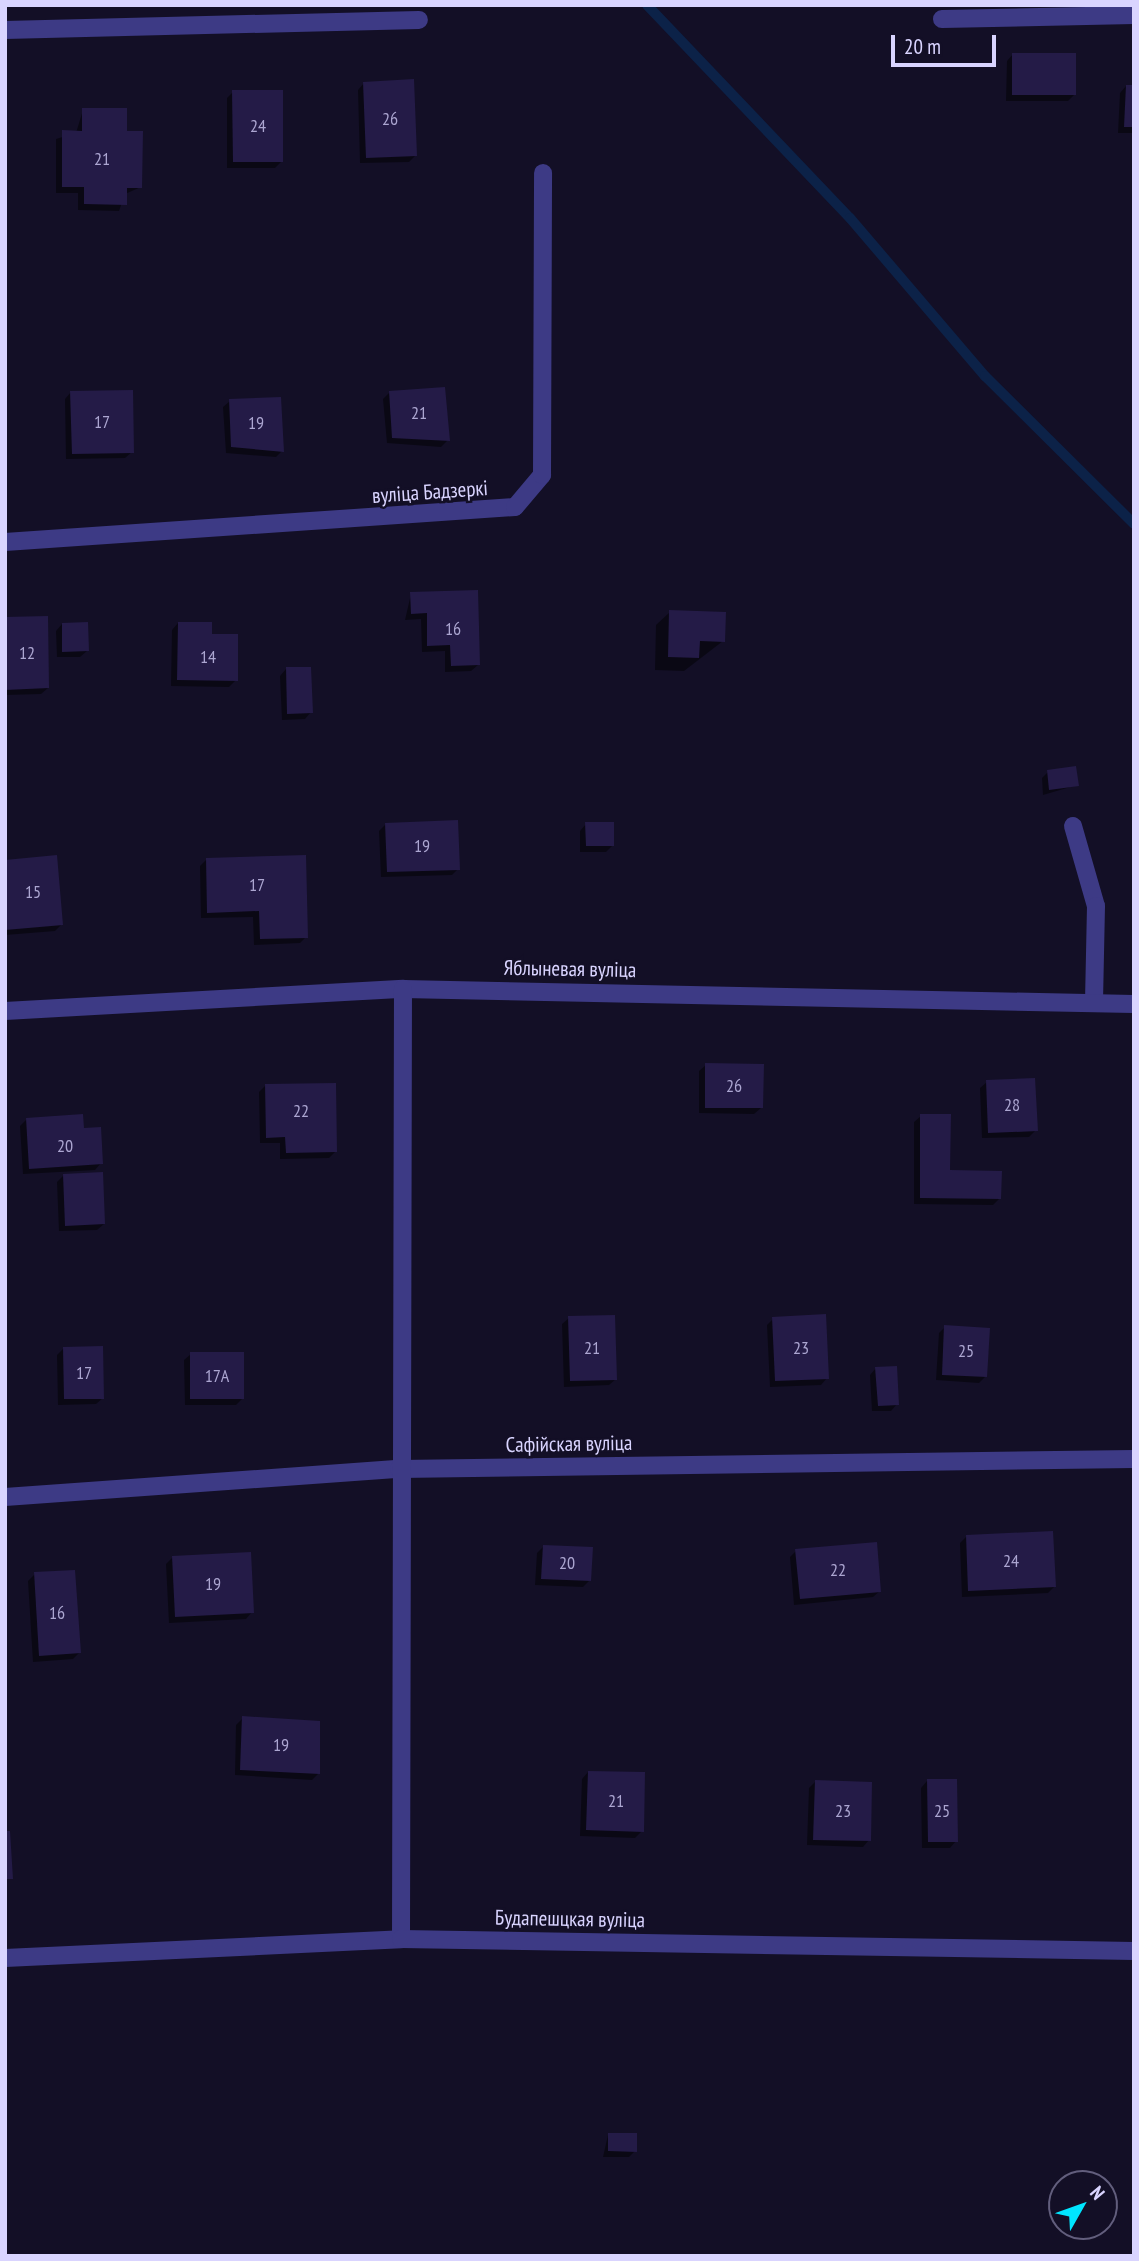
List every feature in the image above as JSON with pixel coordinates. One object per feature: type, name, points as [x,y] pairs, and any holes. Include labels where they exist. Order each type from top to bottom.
[{"type":"street","points":[[942,19],[1134,15]]},
{"type":"street","points":[[5,30],[419,20]]},
{"type":"street","name":"вуліца Бадзеркі","points":[[5,542],[515,507],[542,475],[542,173]]},
{"type":"street","points":[[1073,826],[1096,906],[1094,1002]]},
{"type":"street","points":[[401,1939],[399,1469],[403,989]]},
{"type":"street","name":"Яблыневая вуліца","points":[[5,1011],[403,989],[1134,1004]]},
{"type":"street","name":"Сафійская вуліца","points":[[5,1497],[399,1469],[1134,1459]]},
{"type":"street","name":"Будапешцкая вуліца","points":[[5,1958],[401,1939],[1134,1951]]},
{"type":"building","points":[[1012,53],[1076,53],[1076,95],[1012,95]]},
{"type":"building","points":[[414,79],[417,156],[366,158],[363,82]]},
{"type":"building","points":[[1126,85],[1134,85],[1134,127],[1124,127]]},
{"type":"building","points":[[232,90],[283,90],[283,162],[233,162]]},
{"type":"building","points":[[82,108],[127,108],[127,131],[143,131],[142,188],[127,188],[127,205],[84,204],[84,187],[62,187],[62,130],[82,131]]},
{"type":"building","points":[[445,387],[450,441],[392,438],[389,391]]},
{"type":"building","points":[[133,390],[134,453],[72,454],[70,391]]},
{"type":"building","points":[[281,397],[284,452],[231,447],[229,399]]},
{"type":"building","points":[[478,590],[480,665],[451,666],[450,645],[427,646],[427,613],[411,614],[410,592]]},
{"type":"building","points":[[669,610],[726,612],[725,642],[700,641],[699,658],[668,657]]},
{"type":"building","points":[[48,616],[49,688],[5,690],[5,617]]},
{"type":"building","points":[[88,622],[89,651],[62,652],[62,623]]},
{"type":"building","points":[[178,622],[212,622],[212,634],[238,634],[238,681],[177,680]]},
{"type":"building","points":[[286,667],[311,667],[313,713],[287,714]]},
{"type":"building","points":[[1076,766],[1079,786],[1049,790],[1047,770]]},
{"type":"building","points":[[458,820],[460,870],[387,872],[385,823]]},
{"type":"building","points":[[585,822],[614,822],[614,846],[586,846]]},
{"type":"building","points":[[57,855],[63,925],[5,930],[5,860]]},
{"type":"building","points":[[306,855],[308,938],[260,939],[259,911],[207,913],[206,858]]},
{"type":"building","points":[[705,1063],[764,1064],[763,1108],[705,1108]]},
{"type":"building","points":[[1035,1078],[1038,1131],[988,1133],[986,1080]]},
{"type":"building","points":[[336,1083],[337,1152],[286,1153],[285,1137],[266,1138],[265,1084]]},
{"type":"building","points":[[83,1114],[84,1128],[101,1127],[103,1164],[29,1169],[26,1118]]},
{"type":"building","points":[[920,1114],[951,1114],[950,1170],[1002,1171],[1001,1199],[920,1198]]},
{"type":"building","points":[[103,1172],[105,1224],[65,1226],[63,1174]]},
{"type":"building","points":[[826,1314],[829,1379],[775,1381],[772,1317]]},
{"type":"building","points":[[615,1315],[617,1380],[570,1381],[568,1316]]},
{"type":"building","points":[[944,1325],[990,1328],[987,1377],[942,1375]]},
{"type":"building","points":[[103,1346],[104,1399],[64,1399],[63,1347]]},
{"type":"building","points":[[190,1352],[244,1352],[244,1399],[190,1399]]},
{"type":"building","points":[[897,1366],[899,1405],[878,1406],[875,1367]]},
{"type":"building","points":[[1053,1531],[1056,1587],[968,1591],[966,1535]]},
{"type":"building","points":[[877,1542],[881,1592],[800,1599],[795,1549]]},
{"type":"building","points":[[543,1545],[593,1547],[591,1581],[541,1579]]},
{"type":"building","points":[[251,1552],[254,1613],[175,1617],[172,1556]]},
{"type":"building","points":[[75,1570],[81,1653],[39,1656],[34,1572]]},
{"type":"building","points":[[242,1716],[320,1721],[320,1774],[240,1770]]},
{"type":"building","points":[[588,1771],[645,1772],[644,1832],[586,1830]]},
{"type":"building","points":[[927,1779],[957,1779],[958,1842],[928,1842]]},
{"type":"building","points":[[815,1780],[872,1782],[871,1841],[813,1840]]},
{"type":"building","points":[[5,1831],[10,1831],[13,1879],[5,1879]]},
{"type":"building","points":[[608,2133],[637,2133],[637,2152],[608,2151]]},
{"type":"waterway","points":[[647,5],[850,218],[985,376],[1134,524]]}]
